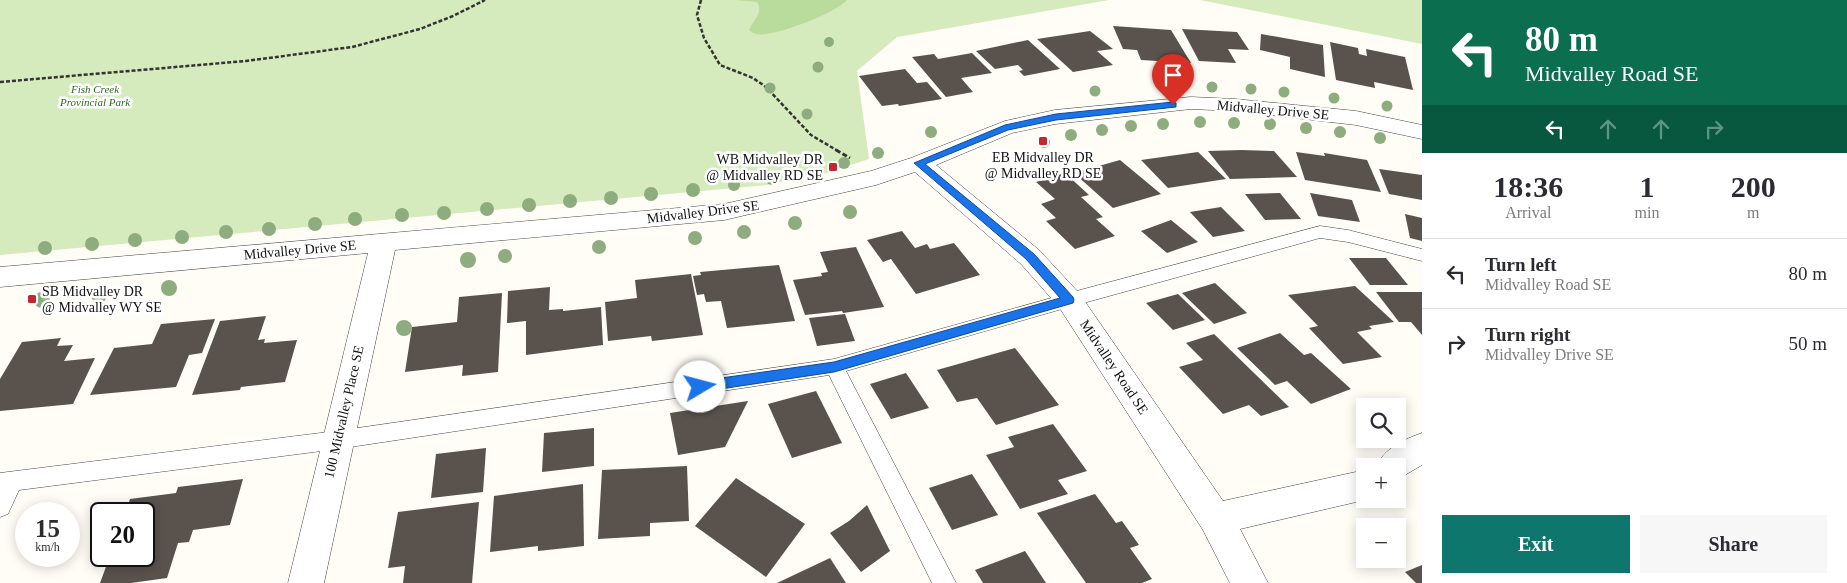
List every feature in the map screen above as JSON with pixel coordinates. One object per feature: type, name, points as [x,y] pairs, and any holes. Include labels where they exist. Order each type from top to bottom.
[{"type":"street","name":"Midvalley Drive SE","points":[[0,277],[724,212],[783,200],[876,177],[919,163],[1005,128],[1056,117],[1191,104],[1235,106],[1356,118],[1422,132]]},
{"type":"street","name":"Midvalley Road SE","points":[[919,163],[1030,256],[1069,300],[1215,519],[1250,583]]},
{"type":"street","name":"100 Midvalley Place SE","points":[[306,583],[337,440],[384,242]]},
{"type":"street","points":[[1405,458],[1422,447]]},
{"type":"street","points":[[1215,519],[1356,487]]},
{"type":"lane","points":[[0,507],[6,483],[337,440],[834,367],[1069,300],[1320,232],[1348,236],[1422,255]]},
{"type":"lane","points":[[834,367],[944,583]]},
{"type":"path","points":[[0,82],[88,76],[338,51],[432,26],[459,15],[485,0]]},
{"type":"path","points":[[701,0],[697,15],[704,38],[720,66],[754,78],[766,87],[812,135],[846,155],[876,177]]},
{"type":"green space","name":"Fish Creek Provincial Park","points":[[0,0],[1109,0],[897,37],[857,71],[869,159],[826,173],[767,185],[0,255]]},
{"type":"green space","points":[[736,0],[847,0],[818,18],[775,32],[755,34],[749,30],[759,13],[757,2]]},
{"type":"green space","points":[[1200,0],[1422,0],[1422,44]]},
{"type":"building","points":[[1113,26],[1171,30],[1191,63],[1141,60],[1137,50],[1123,49]]},
{"type":"building","points":[[1182,29],[1237,32],[1249,50],[1228,49],[1236,63],[1199,61]]},
{"type":"building","points":[[1090,31],[1113,49],[1097,51],[1113,65],[1073,72],[1037,39]]},
{"type":"building","points":[[1261,34],[1323,45],[1325,77],[1290,69],[1290,57],[1260,50]]},
{"type":"building","points":[[1028,40],[1060,69],[1024,76],[1019,71],[1023,70],[1018,65],[995,69],[976,51]]},
{"type":"building","points":[[1330,42],[1358,48],[1359,54],[1367,56],[1366,49],[1405,57],[1413,90],[1374,82],[1375,88],[1336,80]]},
{"type":"building","points":[[972,53],[992,73],[961,78],[973,92],[946,97],[912,57],[934,54],[938,59]]},
{"type":"building","points":[[905,69],[917,83],[927,82],[942,99],[899,106],[898,104],[882,106],[859,76]]},
{"type":"building","points":[[1208,151],[1274,151],[1297,177],[1230,179]]},
{"type":"building","points":[[1198,152],[1226,179],[1168,188],[1141,160]]},
{"type":"building","points":[[1296,152],[1325,156],[1324,153],[1367,160],[1381,192],[1305,180]]},
{"type":"building","points":[[1120,160],[1161,194],[1113,208],[1074,173]]},
{"type":"building","points":[[1379,169],[1422,175],[1422,200],[1389,194]]},
{"type":"building","points":[[1065,173],[1089,195],[1081,197],[1103,217],[1096,219],[1115,236],[1075,249],[1046,221],[1056,218],[1041,204],[1055,199],[1036,182]]},
{"type":"building","points":[[1280,193],[1301,219],[1265,220],[1245,194]]},
{"type":"building","points":[[1310,193],[1352,200],[1360,222],[1318,216]]},
{"type":"building","points":[[1221,207],[1245,231],[1213,237],[1190,212]]},
{"type":"building","points":[[1405,214],[1422,218],[1422,241],[1410,238]]},
{"type":"building","points":[[1171,220],[1198,242],[1167,253],[1141,231]]},
{"type":"building","points":[[902,231],[915,248],[927,244],[930,249],[954,243],[980,275],[916,294],[891,259],[883,262],[867,240]]},
{"type":"building","points":[[856,247],[884,307],[843,313],[842,311],[805,315],[793,280],[822,276],[821,273],[828,272],[820,252]]},
{"type":"building","points":[[1349,258],[1386,258],[1408,285],[1370,285]]},
{"type":"building","points":[[779,265],[795,321],[727,328],[721,301],[706,302],[704,294],[697,295],[693,276],[701,275],[700,272]]},
{"type":"building","points":[[691,274],[703,335],[652,341],[651,336],[608,341],[605,302],[637,298],[635,280]]},
{"type":"building","points":[[1215,283],[1247,313],[1214,324],[1182,293]]},
{"type":"building","points":[[1355,286],[1394,322],[1369,326],[1372,329],[1357,332],[1382,357],[1343,364],[1309,328],[1318,326],[1288,295]]},
{"type":"building","points":[[550,287],[549,310],[563,309],[563,311],[601,307],[603,345],[526,355],[526,321],[507,323],[508,291]]},
{"type":"building","points":[[1376,292],[1422,292],[1422,335],[1411,322],[1399,322]]},
{"type":"building","points":[[502,293],[498,372],[462,376],[463,365],[405,372],[412,327],[457,322],[459,297]]},
{"type":"building","points":[[1178,294],[1205,320],[1173,330],[1146,303]]},
{"type":"building","points":[[845,314],[855,341],[817,346],[809,318]]},
{"type":"building","points":[[266,316],[258,340],[265,339],[264,343],[297,340],[285,382],[241,387],[240,390],[192,395],[220,321]]},
{"type":"building","points":[[215,319],[202,353],[189,355],[176,387],[90,395],[114,348],[152,344],[161,324]]},
{"type":"building","points":[[1280,333],[1304,355],[1311,353],[1351,389],[1311,404],[1287,381],[1275,385],[1237,348]]},
{"type":"building","points":[[1214,334],[1289,407],[1261,416],[1249,405],[1223,414],[1179,367],[1203,360],[1186,343]]},
{"type":"building","points":[[61,338],[57,346],[73,345],[64,361],[95,358],[73,404],[0,411],[0,379],[22,342]]},
{"type":"building","points":[[1015,348],[1059,405],[996,425],[977,398],[957,402],[937,370]]},
{"type":"building","points":[[906,373],[929,408],[891,419],[870,384]]},
{"type":"building","points":[[816,391],[842,443],[792,458],[768,404]]},
{"type":"building","points":[[748,401],[725,447],[678,455],[670,413]]},
{"type":"building","points":[[1053,424],[1087,471],[1058,480],[1068,494],[1020,509],[986,455],[1014,447],[1008,437]]},
{"type":"building","points":[[594,428],[594,466],[542,472],[544,433]]},
{"type":"building","points":[[486,448],[483,492],[431,498],[436,454]]},
{"type":"building","points":[[687,466],[689,521],[650,523],[650,536],[598,539],[602,470]]},
{"type":"building","points":[[972,474],[998,515],[952,530],[929,488]]},
{"type":"building","points":[[736,478],[805,524],[766,577],[695,526]]},
{"type":"building","points":[[243,479],[230,525],[193,530],[189,542],[178,543],[167,578],[131,583],[100,583],[106,567],[155,567],[155,502],[129,502],[130,499],[176,493],[178,487]]},
{"type":"building","points":[[583,484],[584,546],[538,551],[538,546],[490,552],[494,496]]},
{"type":"building","points":[[1095,494],[1116,523],[1122,521],[1139,545],[1130,548],[1152,579],[1142,583],[1086,583],[1037,513]]},
{"type":"building","points":[[479,502],[472,583],[403,583],[405,566],[388,568],[398,512]]},
{"type":"building","points":[[867,505],[890,551],[861,572],[830,533],[849,521]]},
{"type":"building","points":[[1025,551],[1046,583],[983,583],[975,570]]},
{"type":"building","points":[[830,558],[846,583],[777,583]]},
{"type":"building","points":[[1422,565],[1422,583],[1416,583],[1405,572]]},
{"type":"place","name":"EB Midvalley DR @ Midvalley RD SE","points":[[1043,141]]},
{"type":"place","name":"WB Midvalley DR @ Midvalley RD SE","points":[[833,167]]},
{"type":"place","name":"SB Midvalley DR @ Midvalley WY SE","points":[[32,299]]},
{"type":"route","points":[[700,387],[834,367],[1069,300],[1030,256],[919,163],[1005,128],[1056,117],[1173,105]]}]
